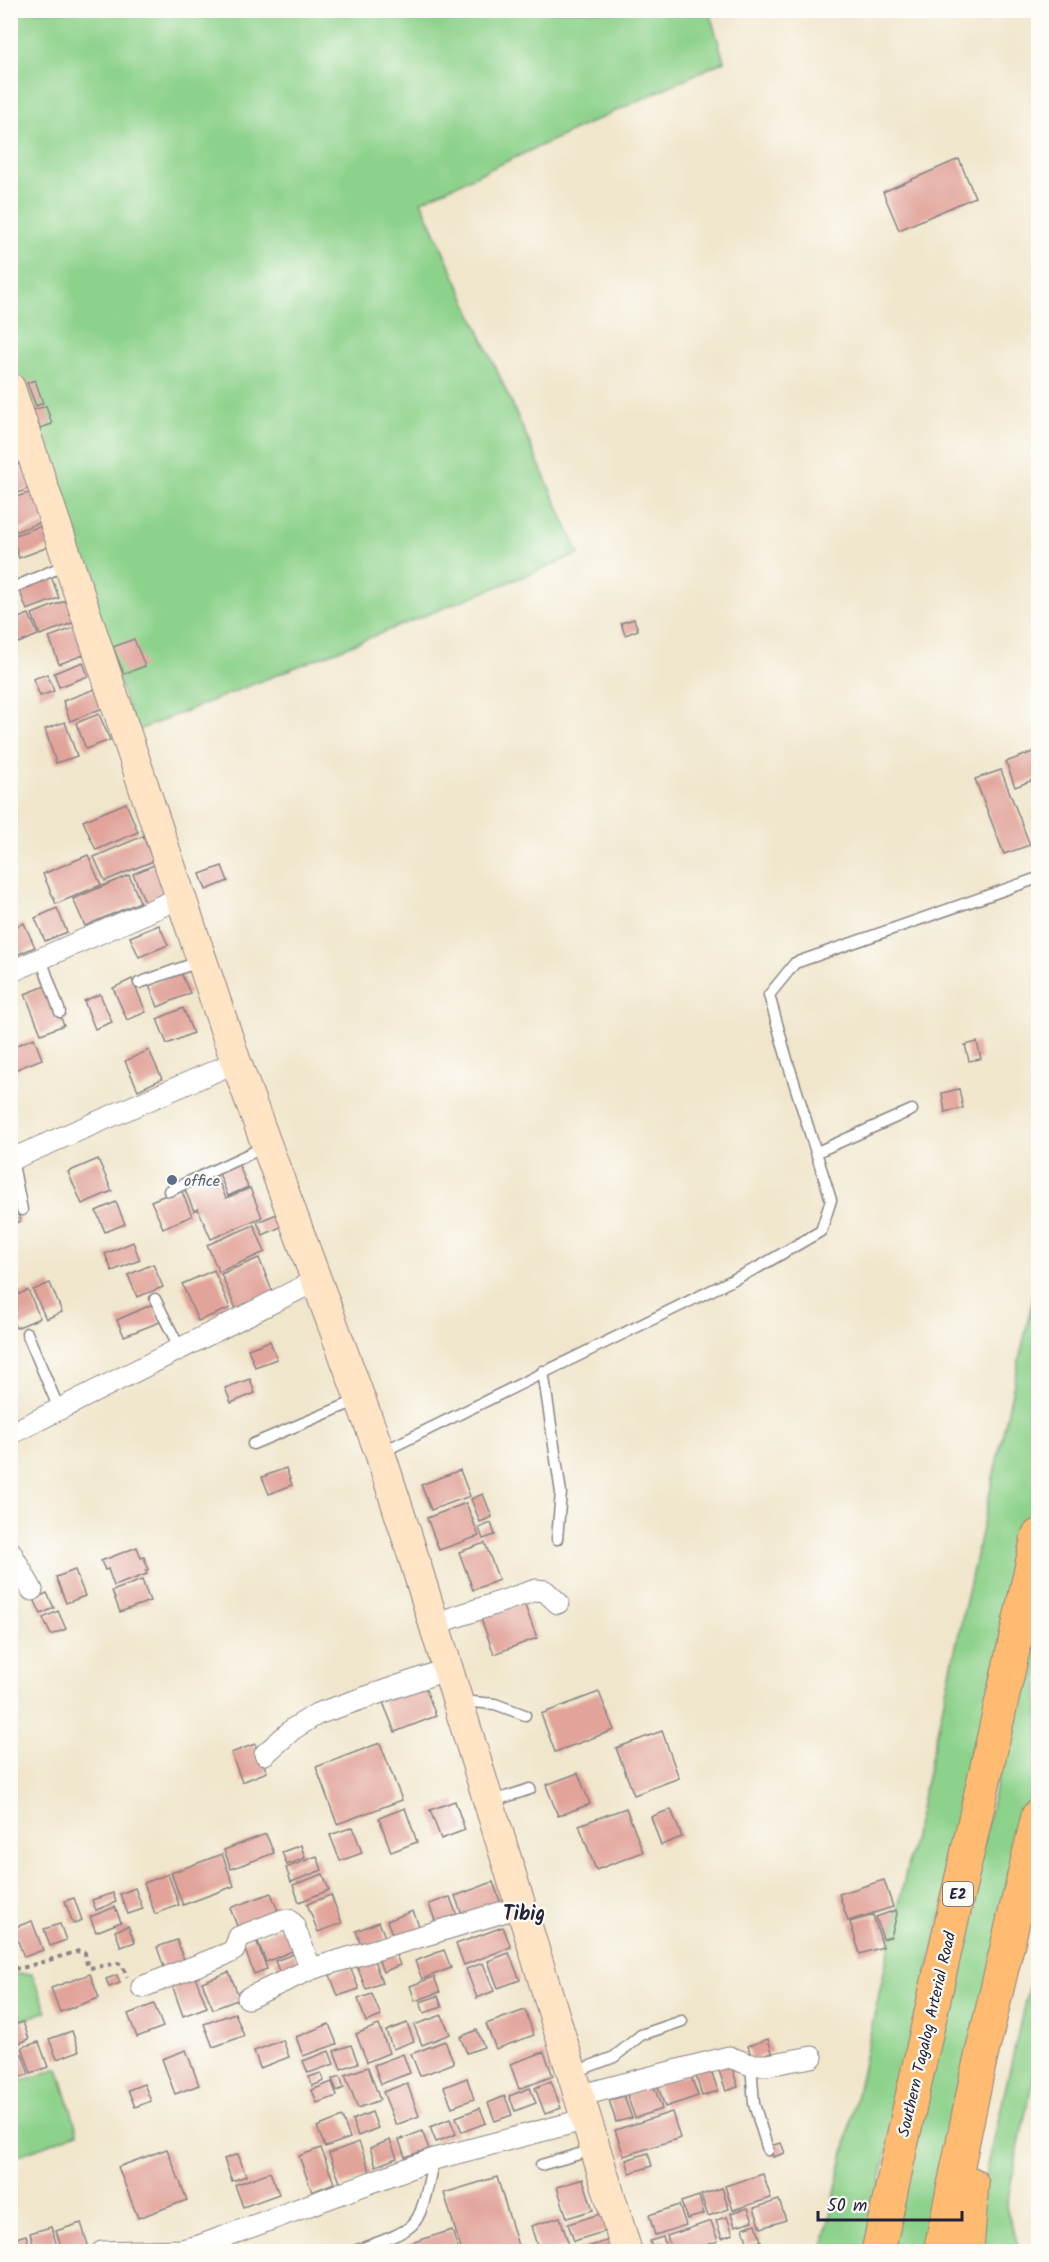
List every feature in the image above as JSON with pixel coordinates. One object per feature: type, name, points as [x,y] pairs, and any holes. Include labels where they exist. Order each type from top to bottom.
[{"type":"highway","name":"Southern Tagalog Arterial Road","points":[[878,2252],[1038,1536]]},
{"type":"highway","points":[[940,2252],[977,2074],[1038,1816]]},
{"type":"highway","points":[[967,2252],[970,2200],[977,2150],[1038,1881]]},
{"type":"street","points":[[10,388],[17,423],[70,564],[236,1062],[380,1453],[627,2252]]},
{"type":"street","points":[[10,972],[180,898]]},
{"type":"street","points":[[11,1160],[236,1062]]},
{"type":"street","points":[[10,1434],[317,1280]]},
{"type":"street","points":[[10,1551],[32,1590]]},
{"type":"street","points":[[434,1624],[536,1590],[545,1591],[558,1604]]},
{"type":"street","points":[[265,1754],[293,1729],[317,1714],[448,1669]]},
{"type":"street","points":[[248,1998],[311,1969],[520,1907]]},
{"type":"street","points":[[142,1987],[229,1953],[234,1950],[239,1937],[286,1920],[293,1924],[311,1969]]},
{"type":"street","points":[[102,2252],[179,2251],[199,2246],[434,2159],[579,2096],[729,2057],[751,2065],[767,2065],[812,2057]]},
{"type":"lane","points":[[10,588],[70,564]]},
{"type":"lane","points":[[380,1453],[543,1371],[758,1268],[821,1232],[831,1200],[769,995],[795,963],[1038,878]]},
{"type":"lane","points":[[41,959],[60,1012]]},
{"type":"lane","points":[[139,983],[201,961]]},
{"type":"lane","points":[[817,1152],[912,1110]]},
{"type":"lane","points":[[169,1191],[267,1145]]},
{"type":"lane","points":[[11,1160],[22,1210]]},
{"type":"lane","points":[[155,1299],[180,1349]]},
{"type":"lane","points":[[27,1333],[59,1409]]},
{"type":"lane","points":[[543,1371],[561,1493],[557,1539]]},
{"type":"lane","points":[[253,1444],[360,1399]]},
{"type":"lane","points":[[457,1701],[495,1704],[525,1715]]},
{"type":"lane","points":[[488,1803],[530,1788]]},
{"type":"lane","points":[[579,2096],[614,2057],[641,2035],[682,2021]]},
{"type":"lane","points":[[751,2065],[754,2104],[768,2150]]},
{"type":"lane","points":[[541,2165],[596,2149]]},
{"type":"lane","points":[[352,2252],[399,2233],[412,2225],[420,2213],[434,2159]]},
{"type":"path","points":[[10,1961],[12,1967],[19,1969],[79,1951],[85,1953],[87,1965],[90,1968],[120,1963],[132,1988],[134,1990],[142,1987]]},
{"type":"green space","points":[[10,11],[709,11],[724,61],[421,201],[579,554],[136,731],[11,379]]},
{"type":"green space","points":[[1038,1275],[1038,1481],[1016,1587],[864,2251],[822,2252]]},
{"type":"green space","points":[[1038,1601],[1038,1771],[999,1935],[931,2251],[889,2252]]},
{"type":"green space","points":[[1038,1944],[1038,2054],[1006,2207],[1020,2251],[980,2251],[979,2206]]},
{"type":"green space","points":[[10,1970],[15,1974],[32,1974],[47,2011],[11,2024]]},
{"type":"green space","points":[[58,2068],[78,2133],[11,2158],[11,2085]]},
{"type":"building","points":[[959,159],[975,197],[899,230],[883,192]]},
{"type":"building","points":[[35,380],[43,403],[36,406],[27,383]]},
{"type":"building","points":[[46,406],[52,424],[40,428],[33,410]]},
{"type":"building","points":[[21,463],[31,488],[10,496],[10,468]]},
{"type":"building","points":[[34,491],[44,521],[12,533],[10,499]]},
{"type":"building","points":[[44,525],[51,546],[19,558],[12,536]]},
{"type":"building","points":[[51,576],[59,598],[27,610],[19,589]]},
{"type":"building","points":[[67,600],[75,622],[40,635],[32,614]]},
{"type":"building","points":[[29,614],[38,635],[18,643],[10,621]]},
{"type":"building","points":[[634,619],[638,630],[625,635],[621,623]]},
{"type":"building","points":[[79,626],[89,653],[59,664],[49,637]]},
{"type":"building","points":[[134,639],[145,666],[124,674],[113,647]]},
{"type":"building","points":[[83,662],[88,676],[59,687],[54,673]]},
{"type":"building","points":[[47,674],[54,691],[40,696],[33,679]]},
{"type":"building","points":[[95,689],[103,708],[70,721],[63,701]]},
{"type":"building","points":[[99,714],[110,740],[86,749],[76,723]]},
{"type":"building","points":[[65,722],[77,756],[56,763],[45,729]]},
{"type":"building","points":[[1038,750],[1038,778],[1015,787],[1006,762]]},
{"type":"building","points":[[1001,770],[1030,845],[1004,854],[975,779]]},
{"type":"building","points":[[126,803],[138,832],[96,850],[83,821]]},
{"type":"building","points":[[143,836],[153,861],[105,881],[94,857]]},
{"type":"building","points":[[88,855],[101,885],[56,904],[43,874]]},
{"type":"building","points":[[154,865],[166,893],[145,902],[133,874]]},
{"type":"building","points":[[222,866],[228,881],[206,890],[200,874]]},
{"type":"building","points":[[129,875],[140,902],[85,926],[73,899]]},
{"type":"building","points":[[57,908],[67,932],[45,941],[35,918]]},
{"type":"building","points":[[24,923],[35,947],[10,958],[10,929]]},
{"type":"building","points":[[159,925],[168,945],[139,957],[130,937]]},
{"type":"building","points":[[180,971],[190,993],[158,1007],[149,985]]},
{"type":"building","points":[[132,979],[146,1012],[127,1020],[113,988]]},
{"type":"building","points":[[48,985],[64,1025],[41,1034],[25,994]]},
{"type":"building","points":[[100,994],[112,1022],[95,1029],[84,1001]]},
{"type":"building","points":[[183,1008],[193,1033],[167,1044],[157,1019]]},
{"type":"building","points":[[34,1038],[42,1059],[14,1070],[10,1061],[10,1048]]},
{"type":"building","points":[[977,1042],[981,1059],[969,1061],[965,1045]]},
{"type":"building","points":[[149,1050],[162,1079],[138,1090],[125,1061]]},
{"type":"building","points":[[959,1089],[963,1108],[945,1112],[942,1093]]},
{"type":"building","points":[[98,1159],[112,1191],[82,1204],[68,1172]]},
{"type":"building","points":[[238,1163],[248,1187],[228,1196],[218,1171]]},
{"type":"building","points":[[216,1175],[226,1198],[250,1188],[262,1217],[211,1239],[198,1209],[194,1211],[184,1188]]},
{"type":"building","points":[[181,1189],[192,1216],[163,1228],[151,1201]]},
{"type":"building","points":[[10,1197],[21,1221],[10,1225]]},
{"type":"building","points":[[116,1202],[125,1224],[105,1232],[96,1211]]},
{"type":"building","points":[[282,1212],[287,1224],[263,1235],[257,1222]]},
{"type":"building","points":[[254,1225],[265,1252],[219,1272],[207,1245]]},
{"type":"building","points":[[133,1242],[140,1260],[112,1271],[105,1254]]},
{"type":"building","points":[[259,1258],[274,1296],[237,1311],[221,1274]]},
{"type":"building","points":[[153,1264],[163,1287],[137,1297],[128,1275]]},
{"type":"building","points":[[214,1270],[230,1308],[198,1321],[182,1284]]},
{"type":"building","points":[[50,1283],[62,1312],[46,1319],[33,1290]]},
{"type":"building","points":[[28,1290],[40,1318],[16,1328],[10,1316],[10,1298]]},
{"type":"building","points":[[153,1304],[160,1322],[124,1336],[117,1320]]},
{"type":"building","points":[[270,1341],[277,1359],[255,1367],[248,1349]]},
{"type":"building","points":[[250,1379],[255,1393],[231,1403],[225,1388]]},
{"type":"building","points":[[286,1468],[292,1485],[269,1494],[262,1477]]},
{"type":"building","points":[[460,1470],[470,1496],[431,1510],[421,1485]]},
{"type":"building","points":[[483,1494],[492,1517],[480,1522],[471,1499]]},
{"type":"building","points":[[466,1503],[479,1536],[439,1550],[427,1518]]},
{"type":"building","points":[[491,1523],[495,1535],[483,1539],[479,1528]]},
{"type":"building","points":[[485,1543],[499,1580],[473,1590],[459,1552]]},
{"type":"building","points":[[137,1547],[141,1558],[144,1557],[147,1574],[114,1586],[108,1569],[105,1570],[101,1561]]},
{"type":"building","points":[[75,1570],[85,1596],[66,1603],[56,1577]]},
{"type":"building","points":[[142,1580],[150,1601],[120,1612],[112,1591]]},
{"type":"building","points":[[47,1593],[54,1608],[41,1614],[34,1599]]},
{"type":"building","points":[[524,1603],[537,1638],[494,1654],[481,1619]]},
{"type":"building","points":[[58,1611],[66,1629],[51,1635],[43,1618]]},
{"type":"building","points":[[424,1684],[436,1716],[395,1732],[382,1700]]},
{"type":"building","points":[[599,1692],[614,1730],[555,1752],[541,1714]]},
{"type":"building","points":[[662,1731],[679,1778],[634,1795],[616,1748]]},
{"type":"building","points":[[380,1743],[402,1800],[337,1824],[316,1767]]},
{"type":"building","points":[[255,1744],[267,1772],[242,1782],[231,1753]]},
{"type":"building","points":[[578,1773],[590,1804],[558,1816],[546,1785]]},
{"type":"building","points":[[455,1801],[465,1830],[441,1839],[430,1810]]},
{"type":"building","points":[[405,1808],[417,1842],[391,1852],[379,1818]]},
{"type":"building","points":[[626,1808],[643,1852],[596,1870],[579,1825]]},
{"type":"building","points":[[671,1809],[682,1837],[661,1845],[651,1817]]},
{"type":"building","points":[[353,1827],[362,1853],[340,1861],[330,1835]]},
{"type":"building","points":[[266,1834],[274,1853],[231,1869],[224,1850]]},
{"type":"building","points":[[301,1845],[305,1858],[287,1865],[282,1852]]},
{"type":"building","points":[[222,1854],[234,1886],[183,1905],[171,1873]]},
{"type":"building","points":[[317,1856],[322,1870],[291,1882],[286,1868]]},
{"type":"building","points":[[168,1874],[179,1905],[155,1914],[144,1883]]},
{"type":"building","points":[[323,1874],[329,1890],[299,1902],[293,1885]]},
{"type":"building","points":[[884,1880],[893,1907],[848,1921],[839,1894]]},
{"type":"building","points":[[493,1882],[503,1909],[465,1923],[455,1896]]},
{"type":"building","points":[[135,1888],[143,1909],[128,1914],[120,1894]]},
{"type":"building","points":[[113,1893],[116,1902],[96,1910],[92,1900]]},
{"type":"building","points":[[271,1893],[280,1916],[239,1931],[230,1908]]},
{"type":"building","points":[[331,1895],[342,1923],[318,1932],[307,1904]]},
{"type":"building","points":[[450,1897],[459,1921],[438,1929],[429,1904]]},
{"type":"building","points":[[74,1898],[82,1920],[73,1924],[65,1901]]},
{"type":"building","points":[[115,1907],[121,1922],[96,1932],[90,1917]]},
{"type":"building","points":[[896,1910],[891,1937],[883,1939],[876,1917]]},
{"type":"building","points":[[413,1911],[421,1931],[395,1941],[387,1921]]},
{"type":"building","points":[[873,1915],[883,1947],[860,1954],[850,1922]]},
{"type":"building","points":[[32,1921],[43,1950],[24,1957],[13,1928]]},
{"type":"building","points":[[379,1922],[386,1939],[362,1948],[356,1931]]},
{"type":"building","points":[[60,1924],[66,1940],[50,1946],[44,1929]]},
{"type":"building","points":[[128,1926],[135,1942],[121,1947],[115,1931]]},
{"type":"building","points":[[286,1926],[295,1950],[266,1962],[256,1937]]},
{"type":"building","points":[[503,1927],[511,1947],[464,1965],[456,1944]]},
{"type":"building","points":[[255,1937],[267,1969],[254,1974],[242,1942]]},
{"type":"building","points":[[177,1940],[186,1965],[166,1973],[157,1947]]},
{"type":"building","points":[[444,1950],[451,1968],[422,1979],[415,1961]]},
{"type":"building","points":[[395,1952],[400,1965],[383,1972],[378,1958]]},
{"type":"building","points":[[509,1953],[520,1980],[498,1988],[488,1961]]},
{"type":"building","points":[[294,1954],[300,1969],[281,1976],[275,1961]]},
{"type":"building","points":[[374,1960],[382,1983],[366,1989],[357,1966]]},
{"type":"building","points":[[483,1963],[494,1991],[477,1998],[466,1969]]},
{"type":"building","points":[[350,1967],[359,1989],[338,1996],[330,1975]]},
{"type":"building","points":[[229,1972],[240,1999],[213,2009],[202,1982]]},
{"type":"building","points":[[90,1974],[99,1998],[60,2012],[51,1988]]},
{"type":"building","points":[[194,1974],[207,2007],[183,2016],[171,1982]]},
{"type":"building","points":[[117,1975],[120,1983],[109,1987],[106,1979]]},
{"type":"building","points":[[434,1977],[440,1992],[415,2001],[410,1986]]},
{"type":"building","points":[[372,1994],[381,2016],[366,2022],[358,1999]]},
{"type":"building","points":[[438,1996],[442,2007],[424,2013],[420,2002]]},
{"type":"building","points":[[154,2004],[163,2027],[137,2037],[128,2014]]},
{"type":"building","points":[[525,2010],[534,2035],[496,2049],[486,2024]]},
{"type":"building","points":[[235,2013],[244,2036],[213,2047],[204,2024]]},
{"type":"building","points":[[442,2015],[450,2034],[422,2045],[414,2025]]},
{"type":"building","points":[[23,2022],[29,2039],[10,2047],[10,2026]]},
{"type":"building","points":[[407,2023],[414,2041],[393,2049],[386,2031]]},
{"type":"building","points":[[329,2024],[337,2044],[303,2056],[296,2037]]},
{"type":"building","points":[[379,2025],[389,2053],[367,2062],[356,2034]]},
{"type":"building","points":[[477,2030],[484,2047],[467,2053],[460,2037]]},
{"type":"building","points":[[72,2031],[79,2051],[57,2059],[49,2039]]},
{"type":"building","points":[[768,2039],[772,2052],[752,2059],[748,2046]]},
{"type":"building","points":[[283,2040],[289,2057],[260,2068],[254,2051]]},
{"type":"building","points":[[445,2041],[454,2063],[420,2076],[411,2054]]},
{"type":"building","points":[[39,2042],[48,2067],[31,2073],[22,2047]]},
{"type":"building","points":[[351,2045],[358,2063],[341,2069],[334,2051]]},
{"type":"building","points":[[186,2050],[199,2085],[175,2094],[162,2059]]},
{"type":"building","points":[[329,2051],[334,2064],[308,2073],[303,2061]]},
{"type":"building","points":[[544,2052],[553,2076],[519,2089],[510,2064]]},
{"type":"building","points":[[22,2054],[29,2074],[10,2081],[10,2058]]},
{"type":"building","points":[[403,2054],[410,2073],[381,2084],[374,2065]]},
{"type":"building","points":[[730,2061],[738,2087],[726,2091],[717,2065]]},
{"type":"building","points":[[709,2064],[718,2091],[702,2096],[694,2070]]},
{"type":"building","points":[[368,2067],[380,2100],[358,2108],[345,2075]]},
{"type":"building","points":[[321,2073],[324,2081],[312,2086],[309,2077]]},
{"type":"building","points":[[690,2073],[698,2096],[665,2107],[657,2084]]},
{"type":"building","points":[[340,2076],[344,2088],[337,2091],[332,2079]]},
{"type":"building","points":[[467,2078],[474,2099],[452,2107],[444,2087]]},
{"type":"building","points":[[551,2081],[561,2108],[545,2114],[535,2088]]},
{"type":"building","points":[[332,2082],[337,2096],[317,2103],[312,2090]]},
{"type":"building","points":[[407,2083],[419,2116],[396,2125],[383,2092]]},
{"type":"building","points":[[144,2084],[151,2101],[135,2107],[128,2090]]},
{"type":"building","points":[[654,2086],[662,2109],[635,2118],[627,2095]]},
{"type":"building","points":[[530,2088],[536,2103],[515,2111],[509,2096]]},
{"type":"building","points":[[505,2096],[512,2115],[495,2121],[488,2103]]},
{"type":"building","points":[[624,2096],[632,2118],[616,2122],[609,2100]]},
{"type":"building","points":[[480,2108],[486,2123],[462,2132],[456,2117]]},
{"type":"building","points":[[372,2112],[378,2128],[358,2136],[352,2120]]},
{"type":"building","points":[[672,2112],[680,2138],[624,2156],[615,2130]]},
{"type":"building","points":[[342,2117],[350,2138],[325,2147],[317,2127]]},
{"type":"building","points":[[450,2119],[456,2134],[436,2142],[430,2127]]},
{"type":"building","points":[[422,2131],[429,2149],[405,2157],[399,2140]]},
{"type":"building","points":[[390,2140],[397,2158],[376,2166],[370,2148]]},
{"type":"building","points":[[359,2142],[371,2174],[341,2185],[329,2153]]},
{"type":"building","points":[[781,2143],[785,2153],[773,2157],[769,2146]]},
{"type":"building","points":[[321,2148],[334,2183],[312,2192],[299,2156]]},
{"type":"building","points":[[167,2149],[187,2200],[138,2218],[118,2167]]},
{"type":"building","points":[[648,2153],[652,2166],[630,2173],[626,2160]]},
{"type":"building","points":[[238,2154],[246,2176],[232,2181],[224,2159]]},
{"type":"building","points":[[270,2172],[279,2194],[243,2207],[235,2185]]},
{"type":"building","points":[[763,2174],[771,2198],[733,2210],[725,2186]]},
{"type":"building","points":[[497,2177],[520,2252],[462,2252],[444,2193]]},
{"type":"building","points":[[583,2179],[593,2210],[567,2218],[557,2187]]},
{"type":"building","points":[[722,2188],[729,2209],[708,2216],[701,2195]]},
{"type":"building","points":[[699,2196],[704,2214],[687,2219],[681,2202]]},
{"type":"building","points":[[779,2200],[786,2220],[761,2228],[754,2208]]},
{"type":"building","points":[[679,2205],[686,2225],[655,2235],[649,2215]]},
{"type":"building","points":[[748,2208],[753,2221],[735,2226],[731,2213]]},
{"type":"building","points":[[603,2213],[609,2230],[574,2241],[568,2224]]},
{"type":"building","points":[[560,2217],[569,2245],[549,2252],[539,2252],[531,2226]]},
{"type":"building","points":[[727,2217],[733,2234],[722,2238],[716,2220]]},
{"type":"building","points":[[711,2221],[718,2241],[686,2252],[672,2252],[667,2236]]},
{"type":"building","points":[[81,2223],[89,2248],[79,2252],[63,2252],[56,2231]]},
{"type":"building","points":[[756,2224],[761,2241],[748,2245],[743,2228]]},
{"type":"building","points":[[51,2227],[59,2252],[36,2252],[30,2233]]},
{"type":"building","points":[[452,2230],[459,2252],[386,2252],[386,2251]]},
{"type":"building","points":[[26,2235],[31,2252],[11,2252],[10,2240]]},
{"type":"building","points":[[663,2237],[668,2252],[653,2252],[650,2241]]},
{"type":"building","points":[[609,2240],[612,2252],[575,2252],[575,2251]]},
{"type":"place","name":"office","points":[[172,1180]]},
{"type":"district","name":"Tibig","points":[[524,1913]]}]
